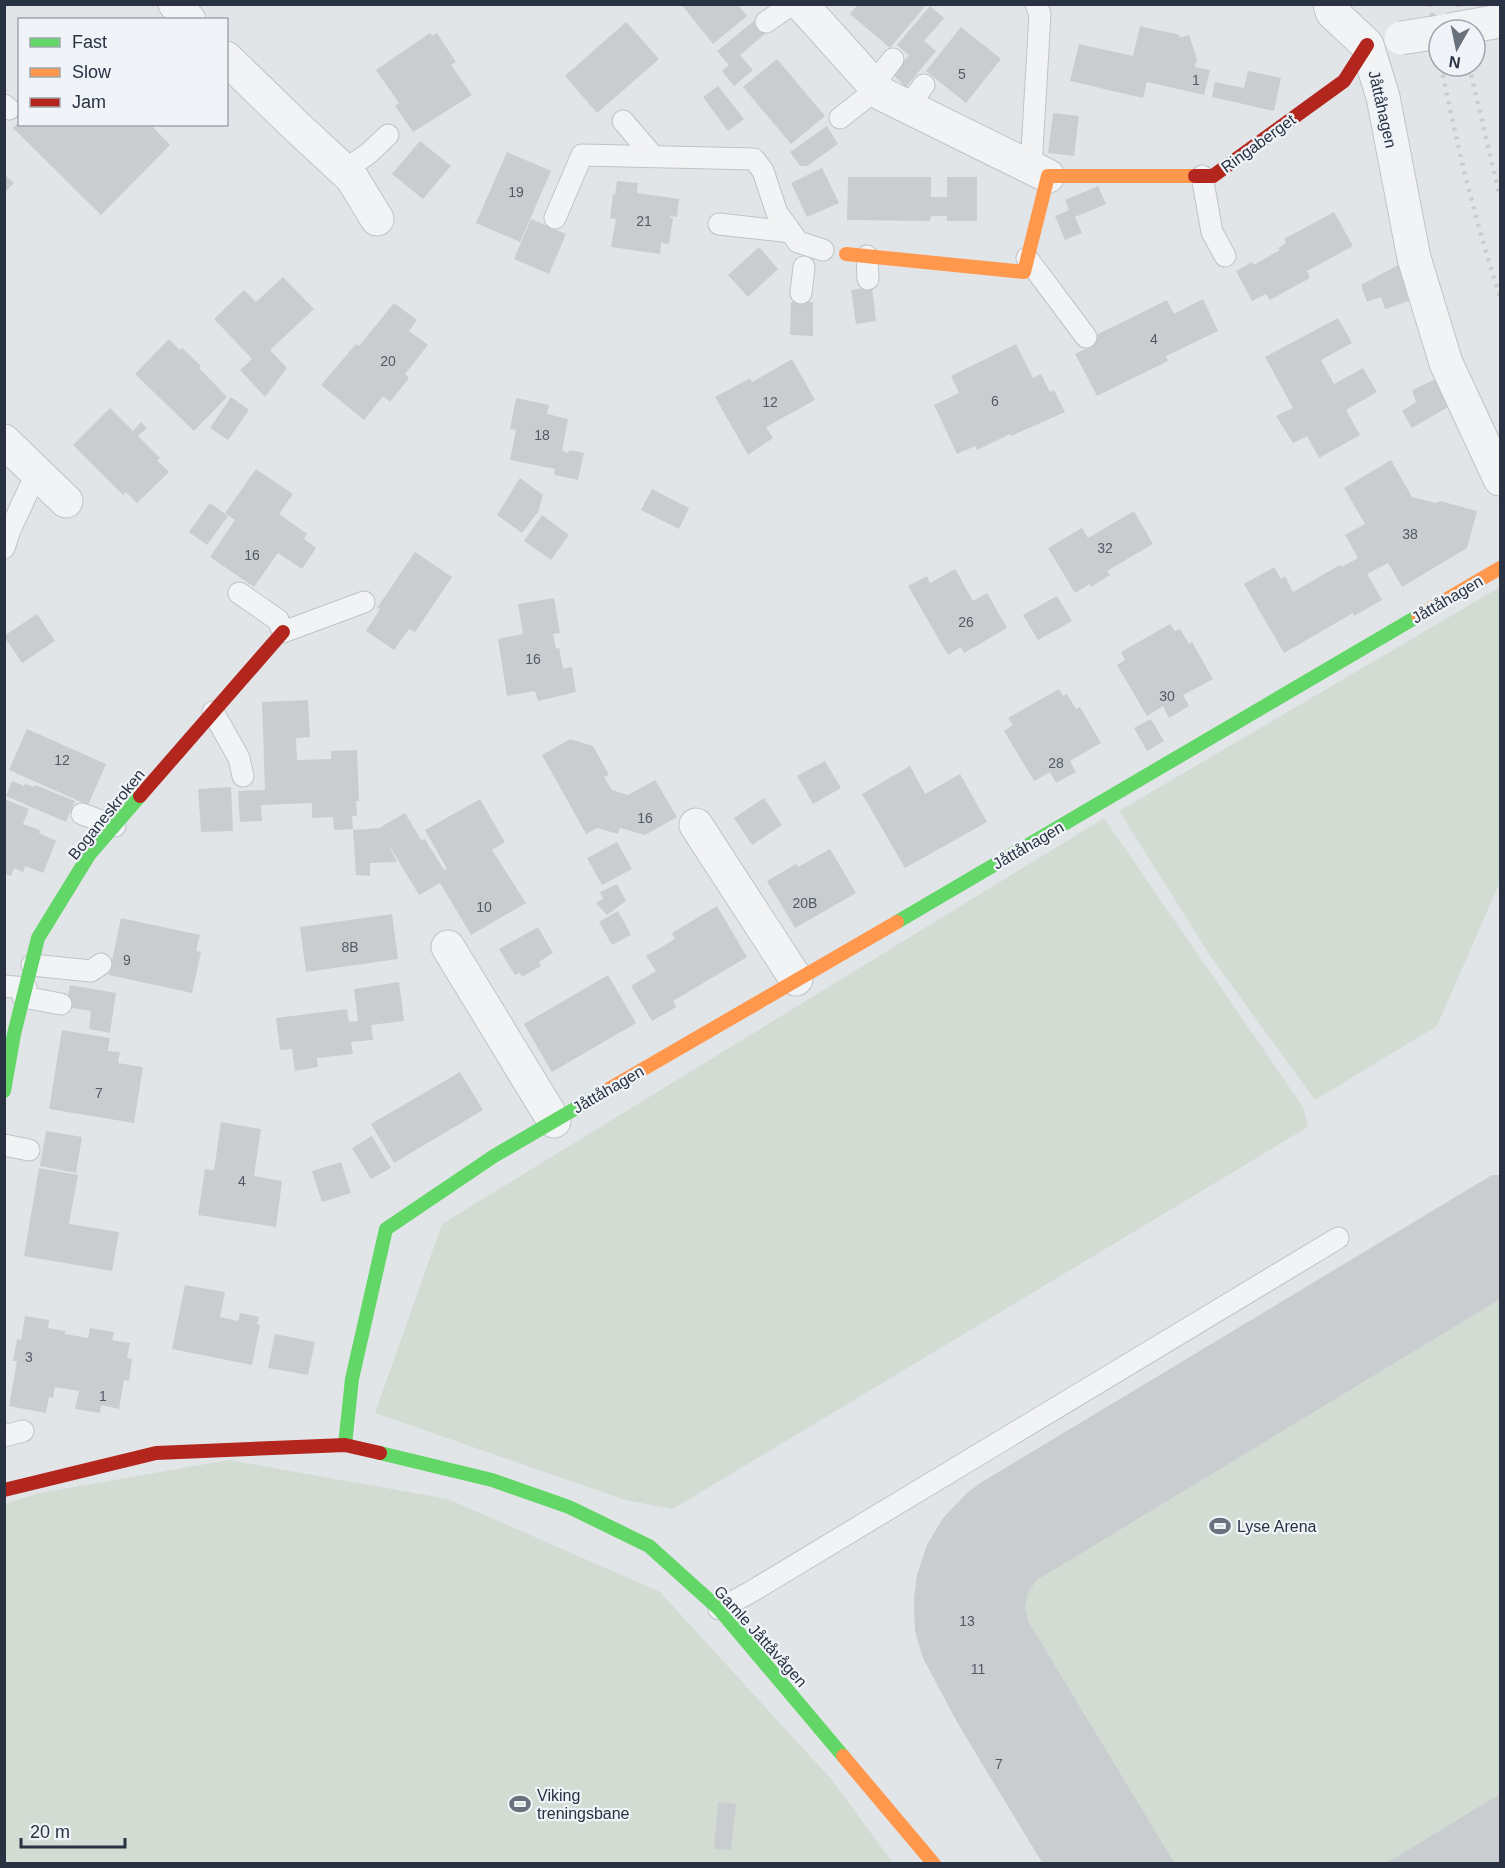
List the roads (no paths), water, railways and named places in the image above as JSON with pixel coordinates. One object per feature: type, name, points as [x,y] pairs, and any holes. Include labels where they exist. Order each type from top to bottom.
[{"type":"street","points":[[175,4],[187,18]]},
{"type":"street","name":"Ringaberget","points":[[801,4],[882,94],[915,96],[1040,172],[1213,176],[1344,81],[1367,45]]},
{"type":"street","points":[[1330,4],[1332,12],[1367,45],[1427,34]]},
{"type":"street","name":"Jåttåhagen","points":[[1367,45],[1383,97],[1420,279],[1446,363],[1500,479]]},
{"type":"street","points":[[228,59],[352,178],[377,219]]},
{"type":"street","points":[[846,254],[867,256],[896,250],[1023,272],[1040,172]]},
{"type":"street","points":[[4,441],[66,501]]},
{"type":"street","name":"Jåttåhagen","points":[[345,1445],[352,1379],[386,1229],[494,1156],[1109,799],[1500,568]]},
{"type":"street","name":"Boganeskroken","points":[[4,1091],[14,1034],[38,938],[74,861],[90,855],[283,632]]},
{"type":"street","points":[[696,825],[796,980]]},
{"type":"street","name":"Jåttåhagen","points":[[448,947],[554,1121]]},
{"type":"street","name":"Gamle Jåttåvågen","points":[[4,1490],[156,1453],[345,1445],[492,1479],[569,1507],[649,1546],[719,1609],[934,1863]]},
{"type":"lane","points":[[766,22],[792,4]]},
{"type":"lane","points":[[1036,4],[1040,14],[1040,172]]},
{"type":"lane","points":[[840,118],[875,87],[893,59]]},
{"type":"lane","points":[[623,122],[653,156]]},
{"type":"lane","points":[[344,170],[368,154],[388,135]]},
{"type":"lane","points":[[555,218],[582,155],[754,159],[763,171],[777,213],[798,242],[824,250]]},
{"type":"lane","points":[[1202,176],[1212,232],[1225,255]]},
{"type":"lane","points":[[719,224],[791,232]]},
{"type":"lane","points":[[867,256],[868,279]]},
{"type":"lane","points":[[1027,258],[1086,337]]},
{"type":"lane","points":[[801,293],[804,267]]},
{"type":"lane","points":[[4,548],[37,472]]},
{"type":"lane","points":[[238,593],[278,620],[283,632],[364,602]]},
{"type":"lane","points":[[215,710],[239,758],[243,776]]},
{"type":"lane","points":[[82,814],[115,826]]},
{"type":"lane","points":[[32,964],[91,971],[101,964]]},
{"type":"lane","points":[[4,986],[61,1004]]},
{"type":"lane","points":[[4,1145],[29,1150]]},
{"type":"lane","points":[[719,1609],[1338,1238]]},
{"type":"railway","points":[[1430,4],[1432,18]]},
{"type":"railway","points":[[1458,4],[1461,18]]},
{"type":"railway","points":[[1443,78],[1482,240],[1500,296]]},
{"type":"railway","points":[[1472,78],[1500,197]]},
{"type":"place","name":"Lyse Arena","points":[[1220,1526]]},
{"type":"place","name":"Viking treningsbane","points":[[520,1804]]}]
